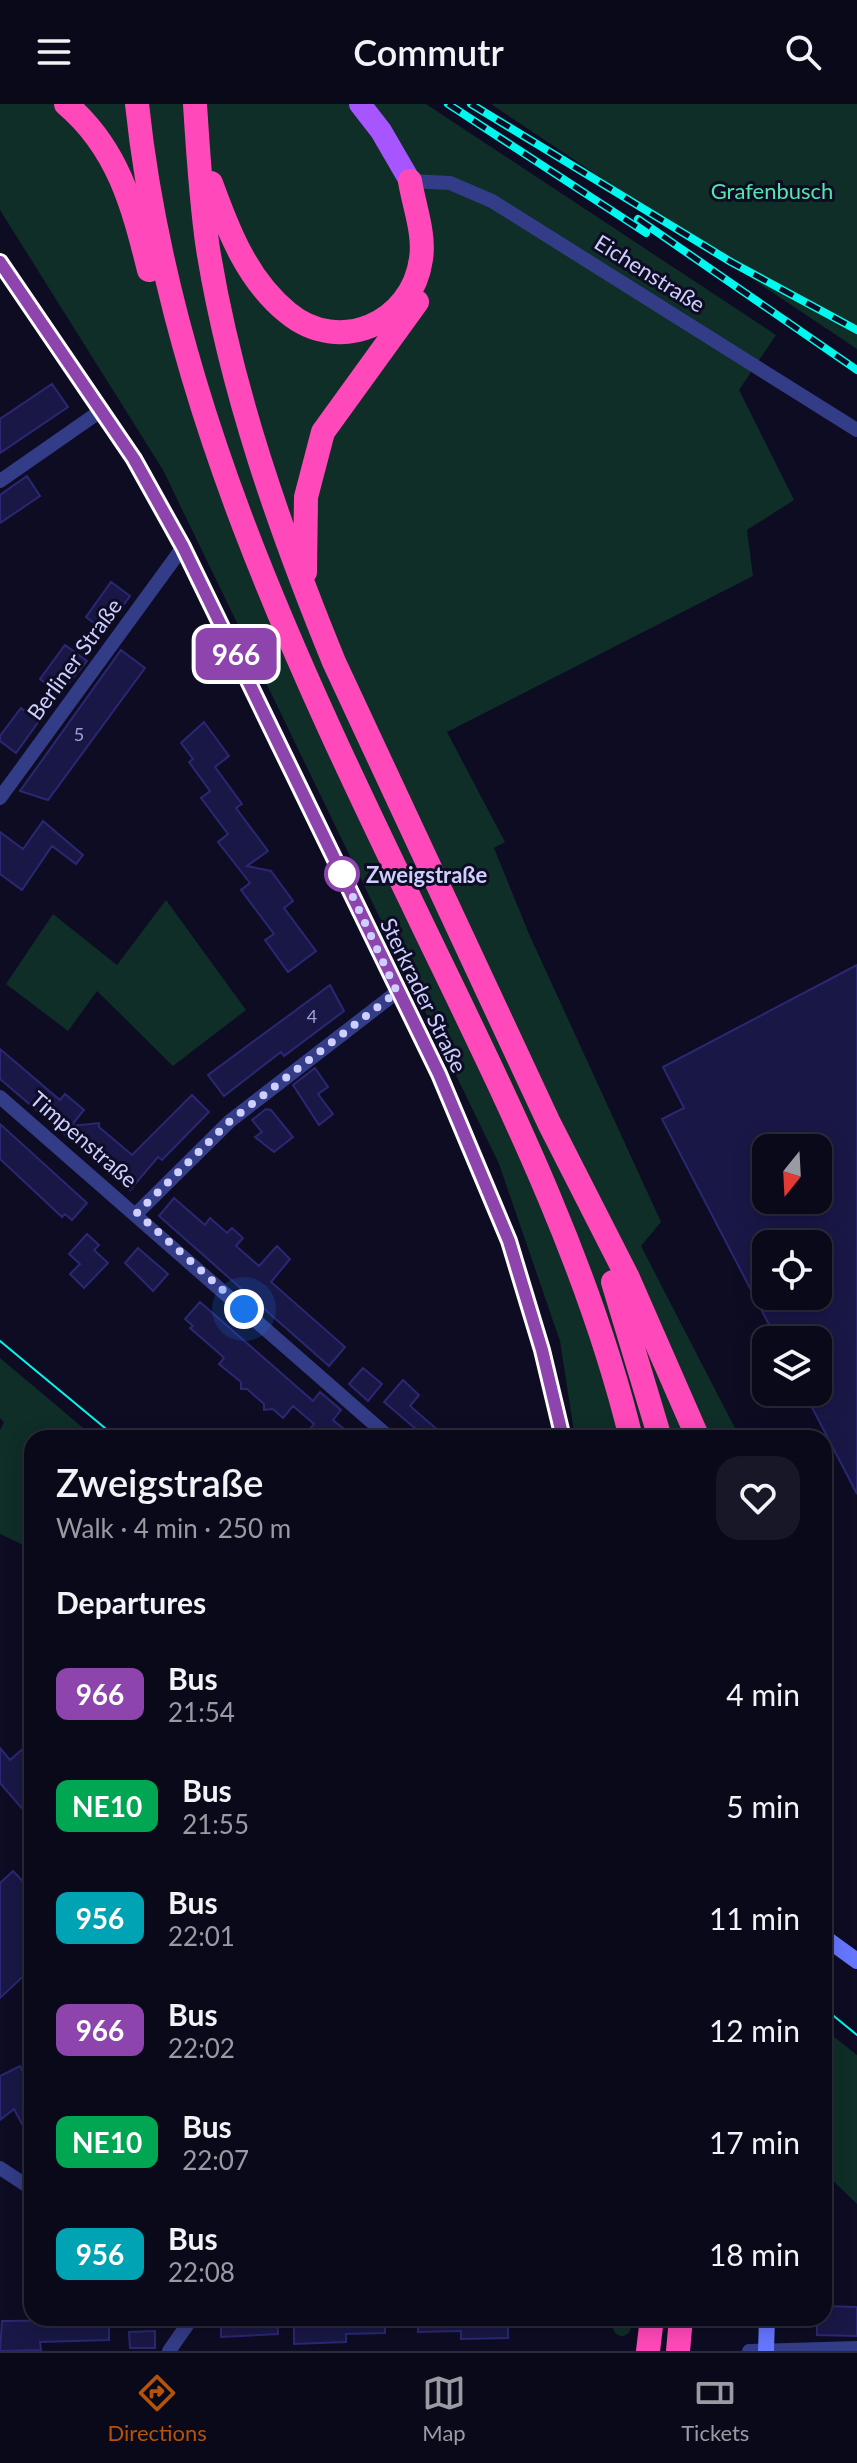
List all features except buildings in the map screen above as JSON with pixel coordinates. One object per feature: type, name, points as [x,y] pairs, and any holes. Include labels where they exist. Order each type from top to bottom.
[{"type":"highway","points":[[66,104],[95,133],[128,188],[169,342],[194,380]]},
{"type":"highway","points":[[137,104],[163,259],[194,380],[227,481],[304,671],[527,1145],[572,1252],[612,1369],[629,1430]]},
{"type":"highway","points":[[195,104],[208,250],[237,377],[303,586],[334,662],[549,1123],[628,1278],[694,1430]]},
{"type":"highway","points":[[198,149],[229,232],[248,267],[286,312],[307,326],[332,333],[373,327],[399,305],[414,283],[422,248],[410,181]]},
{"type":"highway","points":[[303,586],[307,560],[303,522],[306,497],[323,432],[415,306],[429,270],[432,250],[429,227],[410,181]]},
{"type":"highway","points":[[549,1123],[623,1310],[658,1430]]},
{"type":"highway","points":[[648,2351],[651,2326]]},
{"type":"highway","points":[[678,2351],[680,2326]]},
{"type":"main road","points":[[360,104],[381,131],[410,181]]},
{"type":"street","name":"Eichenstraße","points":[[410,181],[450,183],[492,201],[857,430]]},
{"type":"street","name":"Sterkrader Straße","points":[[0,262],[102,410],[183,547],[459,1118],[505,1229],[538,1336],[561,1430]]},
{"type":"street","points":[[0,481],[102,410]]},
{"type":"street","name":"Berliner Straße","points":[[0,798],[183,547]]},
{"type":"street","points":[[137,1213],[230,1121],[397,992]]},
{"type":"street","name":"Timpenstraße","points":[[0,1097],[137,1213],[381,1430]]},
{"type":"street","points":[[832,1943],[857,1961]]},
{"type":"street","points":[[0,2168],[24,2184]]},
{"type":"street","points":[[169,2351],[186,2326]]},
{"type":"street","points":[[766,2351],[767,2326]]},
{"type":"street","points":[[749,2351],[857,2348]]},
{"type":"green space","points":[[0,104],[426,104],[776,335],[739,390],[794,500],[747,530],[753,576],[447,732],[505,842],[494,848],[529,934],[661,1222],[641,1246],[736,1430],[574,1430],[560,1341],[499,1164],[163,470],[0,210]]},
{"type":"green space","name":"Grafenbusch","points":[[491,104],[857,104],[857,349]]},
{"type":"green space","points":[[166,900],[246,1010],[173,1066],[97,991],[68,1031],[6,984],[53,914],[117,965]]},
{"type":"green space","points":[[0,1358],[86,1430],[24,1430],[24,1545],[0,1534],[0,1430],[4,1422],[0,1418]]},
{"type":"green space","points":[[832,2035],[857,2055],[857,2204],[832,2180]]},
{"type":"green space","points":[[613,2326],[631,2326],[626,2336],[618,2336],[613,2331]]},
{"type":"tram line","points":[[0,1341],[107,1430]]},
{"type":"tram line","points":[[832,2015],[857,2035]]},
{"type":"railway","points":[[448,104],[646,233]]},
{"type":"railway","points":[[471,104],[731,262],[857,330]]},
{"type":"railway","points":[[638,219],[857,370]]},
{"type":"bus line","name":"966","points":[[0,262],[134,459],[183,547],[353,895],[474,1151],[526,1295],[561,1430]]},
{"type":"place","name":"Zweigstraße","points":[[342,874]]},
{"type":"route","points":[[244,1309],[137,1213],[230,1121],[397,992],[340,869],[342,874]]}]
